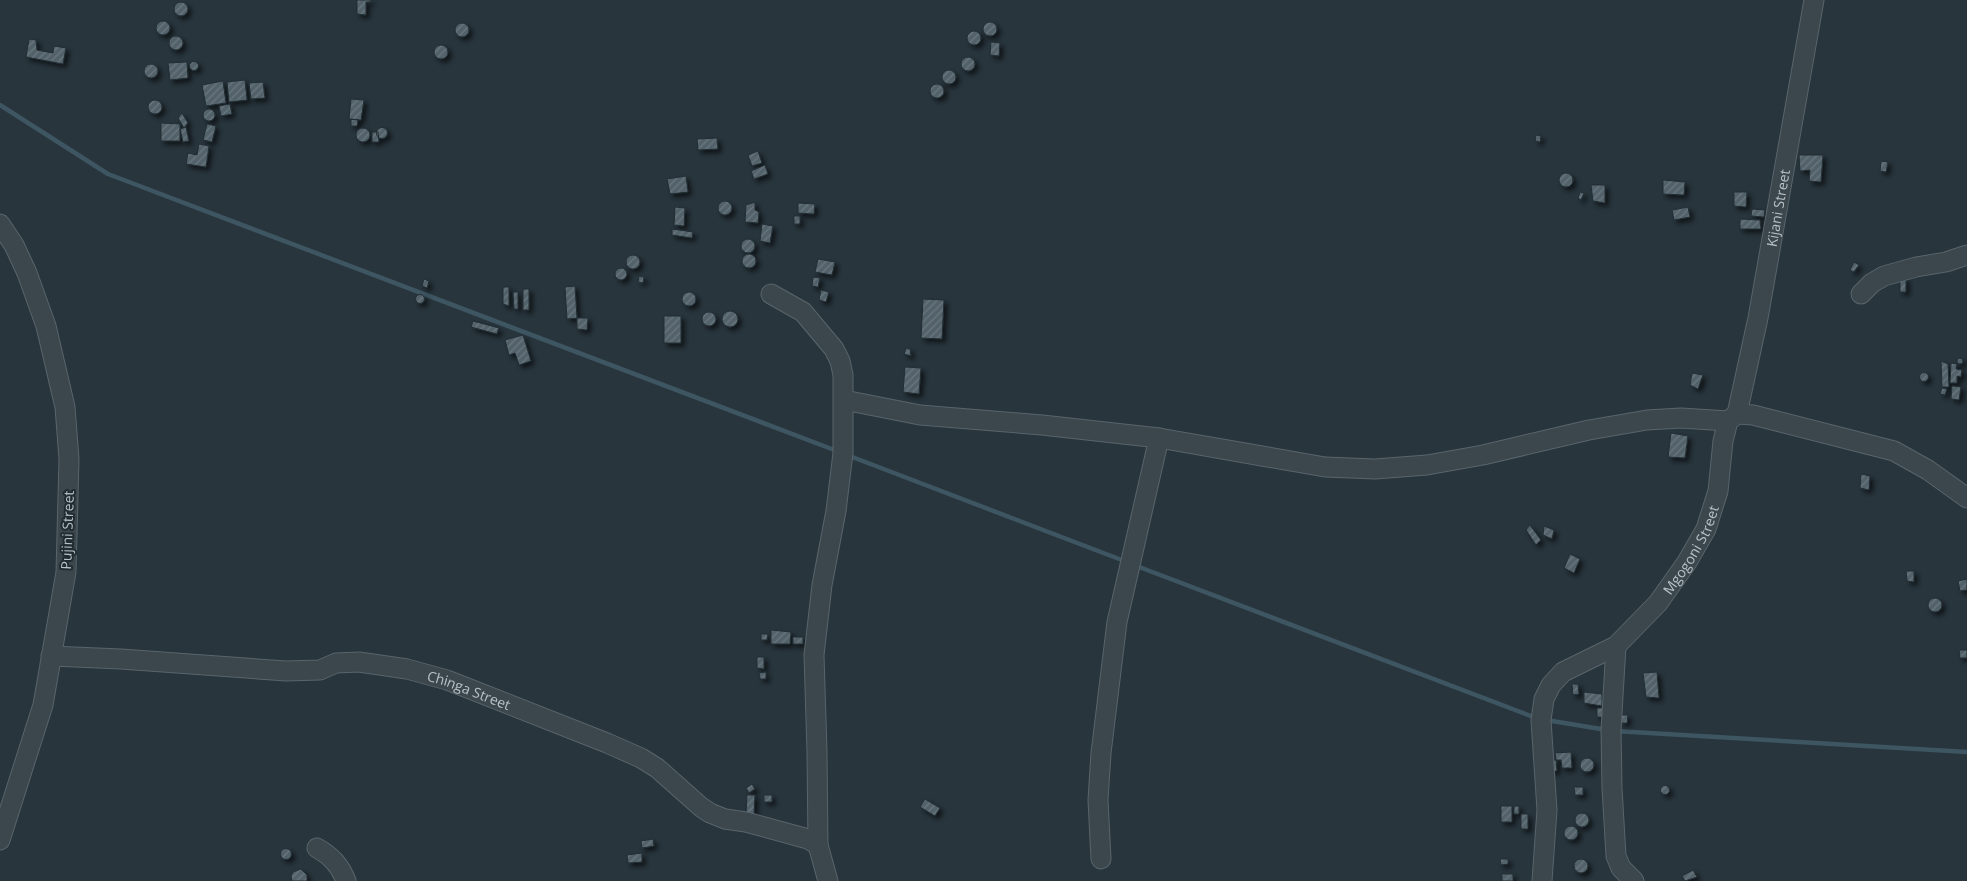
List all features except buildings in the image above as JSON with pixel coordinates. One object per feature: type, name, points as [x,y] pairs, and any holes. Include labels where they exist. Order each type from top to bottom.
[{"type":"street","name":"Kijani Street","points":[[1732,418],[1758,318],[1814,0]]},
{"type":"street","name":"Pujini Street","points":[[0,224],[14,245],[38,299],[46,326],[65,407],[69,459],[67,547],[62,600],[43,705],[0,840]]},
{"type":"street","points":[[1861,294],[1872,283],[1884,276],[1916,267],[1946,262],[1967,255]]},
{"type":"street","points":[[771,294],[803,312],[834,349],[840,361],[843,375],[844,400],[836,511],[822,585],[814,655],[818,752],[818,845],[828,881]]},
{"type":"street","points":[[844,400],[920,415],[1069,427],[1159,438],[1324,467],[1375,469],[1427,465],[1483,455],[1589,430],[1647,420],[1732,418],[1753,414],[1894,451],[1928,470],[1967,498]]},
{"type":"street","name":"Mgogoni Street","points":[[1542,881],[1547,810],[1541,720],[1544,699],[1551,685],[1563,672],[1616,646],[1658,603],[1687,562],[1706,529],[1718,491],[1723,441],[1732,418]]},
{"type":"street","points":[[1100,860],[1098,800],[1117,622],[1159,438]]},
{"type":"street","points":[[1616,646],[1611,730],[1616,856],[1621,868],[1634,881]]},
{"type":"street","name":"Chinga Street","points":[[51,656],[130,659],[286,671],[320,670],[336,664],[359,662],[407,669],[447,680],[641,758],[657,768],[710,813],[808,839],[818,845]]},
{"type":"street","points":[[317,848],[334,860],[341,869],[346,881]]},
{"type":"waterway","points":[[0,105],[108,174],[837,451]]},
{"type":"waterway","points":[[847,455],[1127,562]]},
{"type":"waterway","points":[[1134,565],[1536,718]]},
{"type":"waterway","points":[[1546,720],[1607,730]]},
{"type":"waterway","points":[[1615,731],[1967,752]]}]
